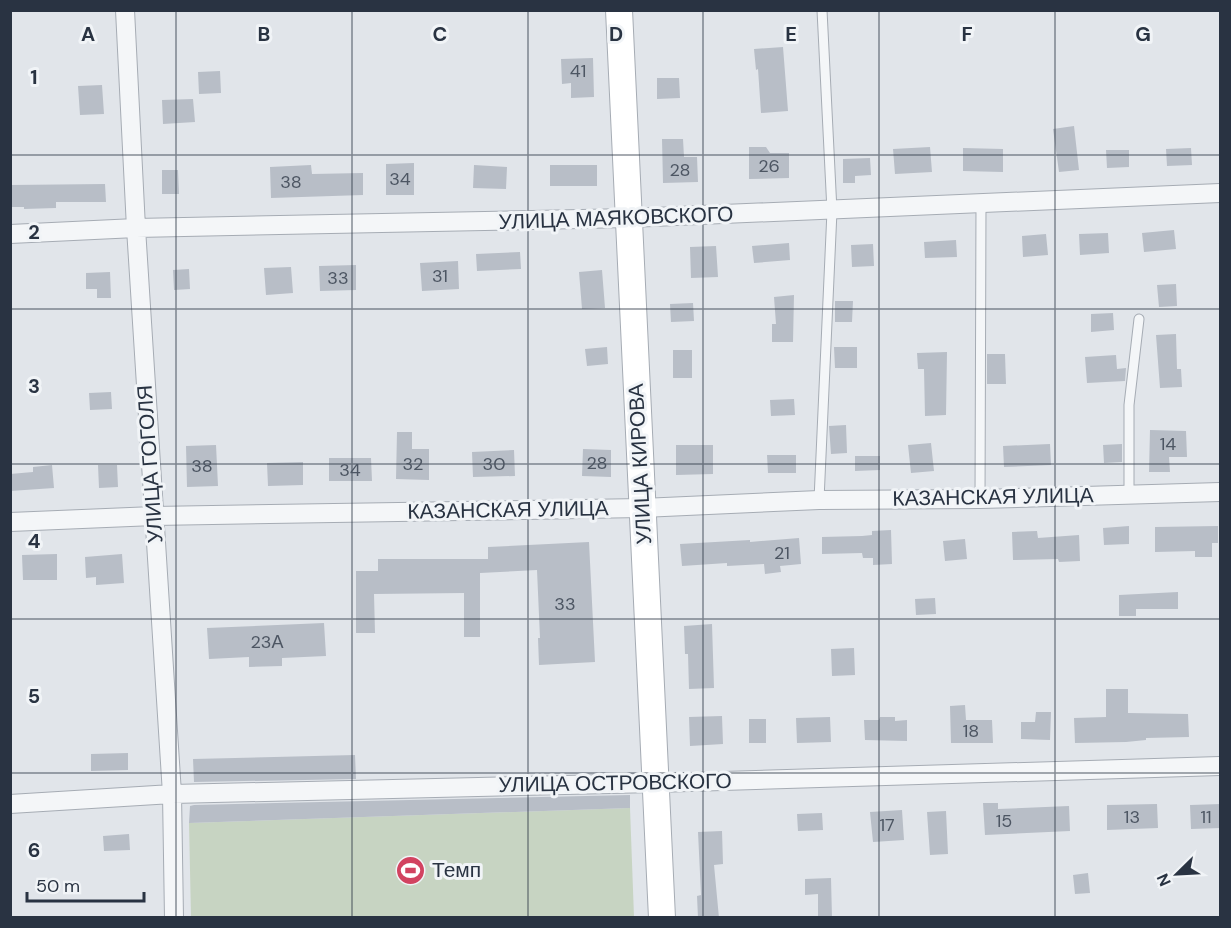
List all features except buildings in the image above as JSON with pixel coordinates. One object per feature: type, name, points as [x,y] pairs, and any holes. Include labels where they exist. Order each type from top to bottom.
[{"type":"street","name":"УЛИЦА ГОГОЛЯ","points":[[125,10],[136,228],[172,794],[174,918]]},
{"type":"street","name":"УЛИЦА КИРОВА","points":[[619,10],[662,918]]},
{"type":"street","name":"УЛИЦА МАЯКОВСКОГО","points":[[10,234],[136,228],[630,218],[1221,193]]},
{"type":"street","name":"КАЗАНСКАЯ УЛИЦА","points":[[10,522],[154,516],[642,508],[819,500],[980,499],[1221,492]]},
{"type":"street","name":"УЛИЦА ОСТРОВСКОГО","points":[[10,804],[172,794],[656,783],[1221,766]]},
{"type":"lane","points":[[819,500],[832,211],[822,10]]},
{"type":"lane","points":[[980,499],[981,204]]},
{"type":"lane","points":[[1129,494],[1129,405],[1139,319]]},
{"type":"green space","name":"Темп","points":[[630,808],[634,917],[191,917],[189,823]]},
{"type":"place","name":"Темп","points":[[411,870]]}]
